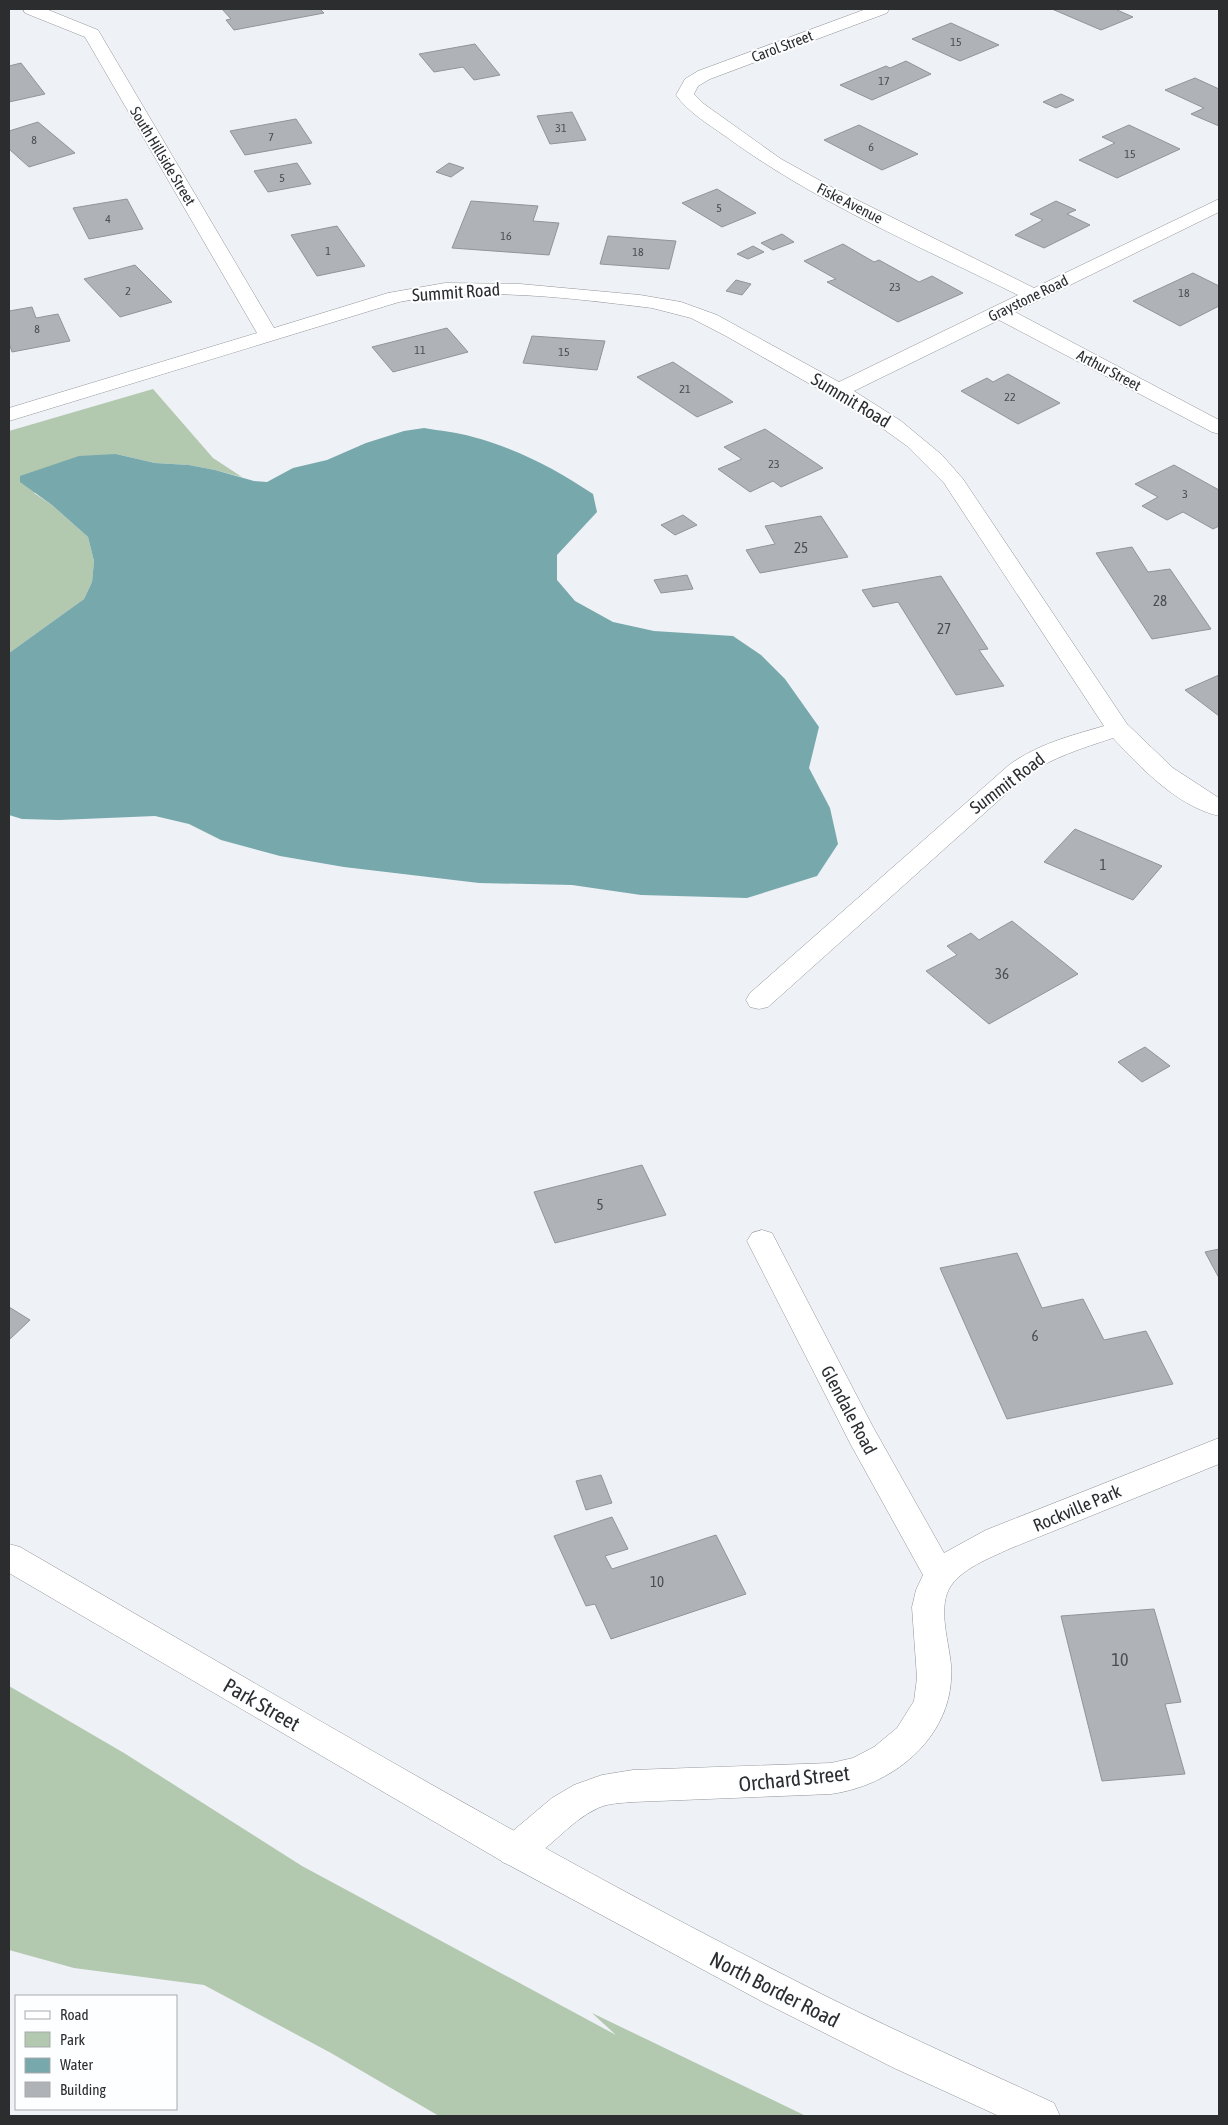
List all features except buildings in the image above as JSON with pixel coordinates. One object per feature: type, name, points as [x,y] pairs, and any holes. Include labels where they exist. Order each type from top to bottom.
[{"type":"street","name":"South Hillside Street","points":[[30,9],[92,34],[269,336]]},
{"type":"street","name":"Carol Street","points":[[686,89],[704,75],[881,9]]},
{"type":"street","name":"Fiske Avenue","points":[[686,89],[686,98],[774,163],[830,194],[1033,295]]},
{"type":"street","name":"Graystone Road","points":[[838,391],[1219,205]]},
{"type":"street","name":"Summit Road","points":[[9,415],[409,294],[451,289],[511,288],[649,302],[684,309],[717,323],[838,391],[911,438],[942,467],[1118,729],[1055,748],[1035,758],[1018,770],[959,820],[758,1000]]},
{"type":"street","name":"Arthur Street","points":[[999,312],[1219,428]]},
{"type":"street","points":[[1118,729],[1150,763],[1169,778],[1219,808]]},
{"type":"street","name":"Glendale Road","points":[[762,1242],[862,1436],[940,1576]]},
{"type":"street","name":"Rockville Park","points":[[940,1576],[958,1561],[992,1543],[1160,1473],[1219,1451]]},
{"type":"street","name":"Park Street","points":[[9,1557],[515,1851]]},
{"type":"street","name":"Orchard Street","points":[[515,1851],[584,1798],[606,1789],[679,1784],[739,1784],[846,1776],[870,1768],[911,1738],[924,1721],[932,1700],[935,1677],[929,1607],[930,1595],[940,1576]]},
{"type":"street","name":"North Border Road","points":[[515,1851],[598,1898],[800,2003],[951,2077],[1041,2116]]},
{"type":"green space","points":[[153,389],[213,458],[242,477],[189,465],[155,463],[116,454],[34,493],[52,505],[88,537],[94,561],[92,582],[84,599],[9,653],[9,431]]},
{"type":"green space","points":[[9,1686],[124,1753],[302,1866],[616,2035],[592,2013],[806,2116],[439,2116],[331,2053],[204,1985],[74,1968],[9,1950]]},
{"type":"water","points":[[424,428],[467,435],[520,453],[565,476],[593,494],[597,512],[557,555],[557,580],[575,601],[613,622],[654,631],[733,636],[761,655],[785,679],[819,727],[809,768],[830,808],[838,844],[817,876],[747,898],[641,895],[572,885],[479,883],[344,867],[280,856],[221,840],[189,824],[155,816],[59,820],[22,819],[9,815],[9,653],[84,599],[92,582],[94,561],[88,537],[52,505],[20,482],[20,476],[79,456],[116,454],[155,463],[189,465],[254,481],[267,482],[293,468],[327,460],[366,443],[404,431]]}]
